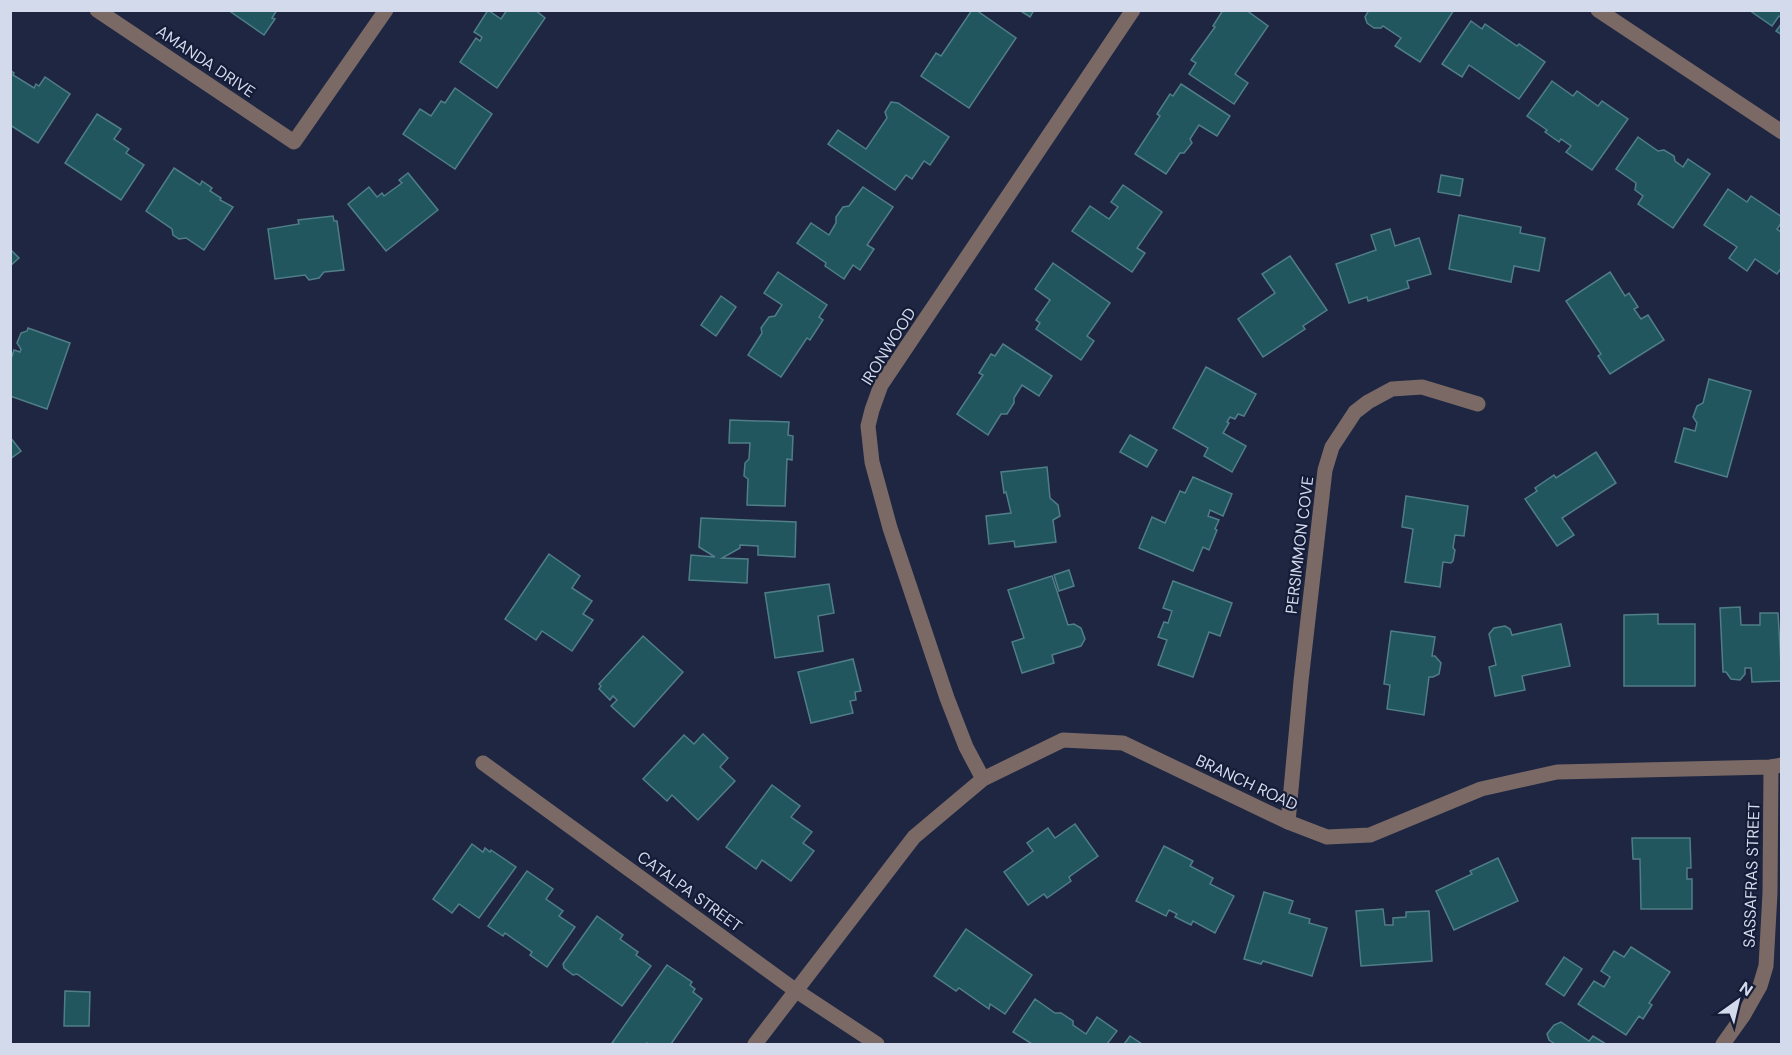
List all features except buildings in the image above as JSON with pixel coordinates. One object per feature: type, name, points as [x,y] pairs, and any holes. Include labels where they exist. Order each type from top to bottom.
[{"type":"street","name":"AMANDA DRIVE","points":[[97,10],[294,142],[386,10]]},
{"type":"street","name":"IRONWOOD","points":[[983,779],[966,747],[947,698],[890,528],[872,462],[868,426],[881,385],[1133,10]]},
{"type":"street","points":[[1598,10],[1782,132]]},
{"type":"street","name":"PERSIMMON COVE","points":[[1288,822],[1301,681],[1325,470],[1332,447],[1355,412],[1392,389],[1422,387],[1478,404]]},
{"type":"street","name":"BRANCH ROAD","points":[[755,1044],[914,837],[983,779],[1063,740],[1123,743],[1288,822],[1328,837],[1370,835],[1481,789],[1557,772],[1776,766]]},
{"type":"street","name":"CATALPA STREET","points":[[483,763],[795,990],[877,1044]]},
{"type":"street","name":"SASSAFRAS STREET","points":[[1723,1044],[1743,1016],[1760,986],[1766,966],[1776,766]]}]
